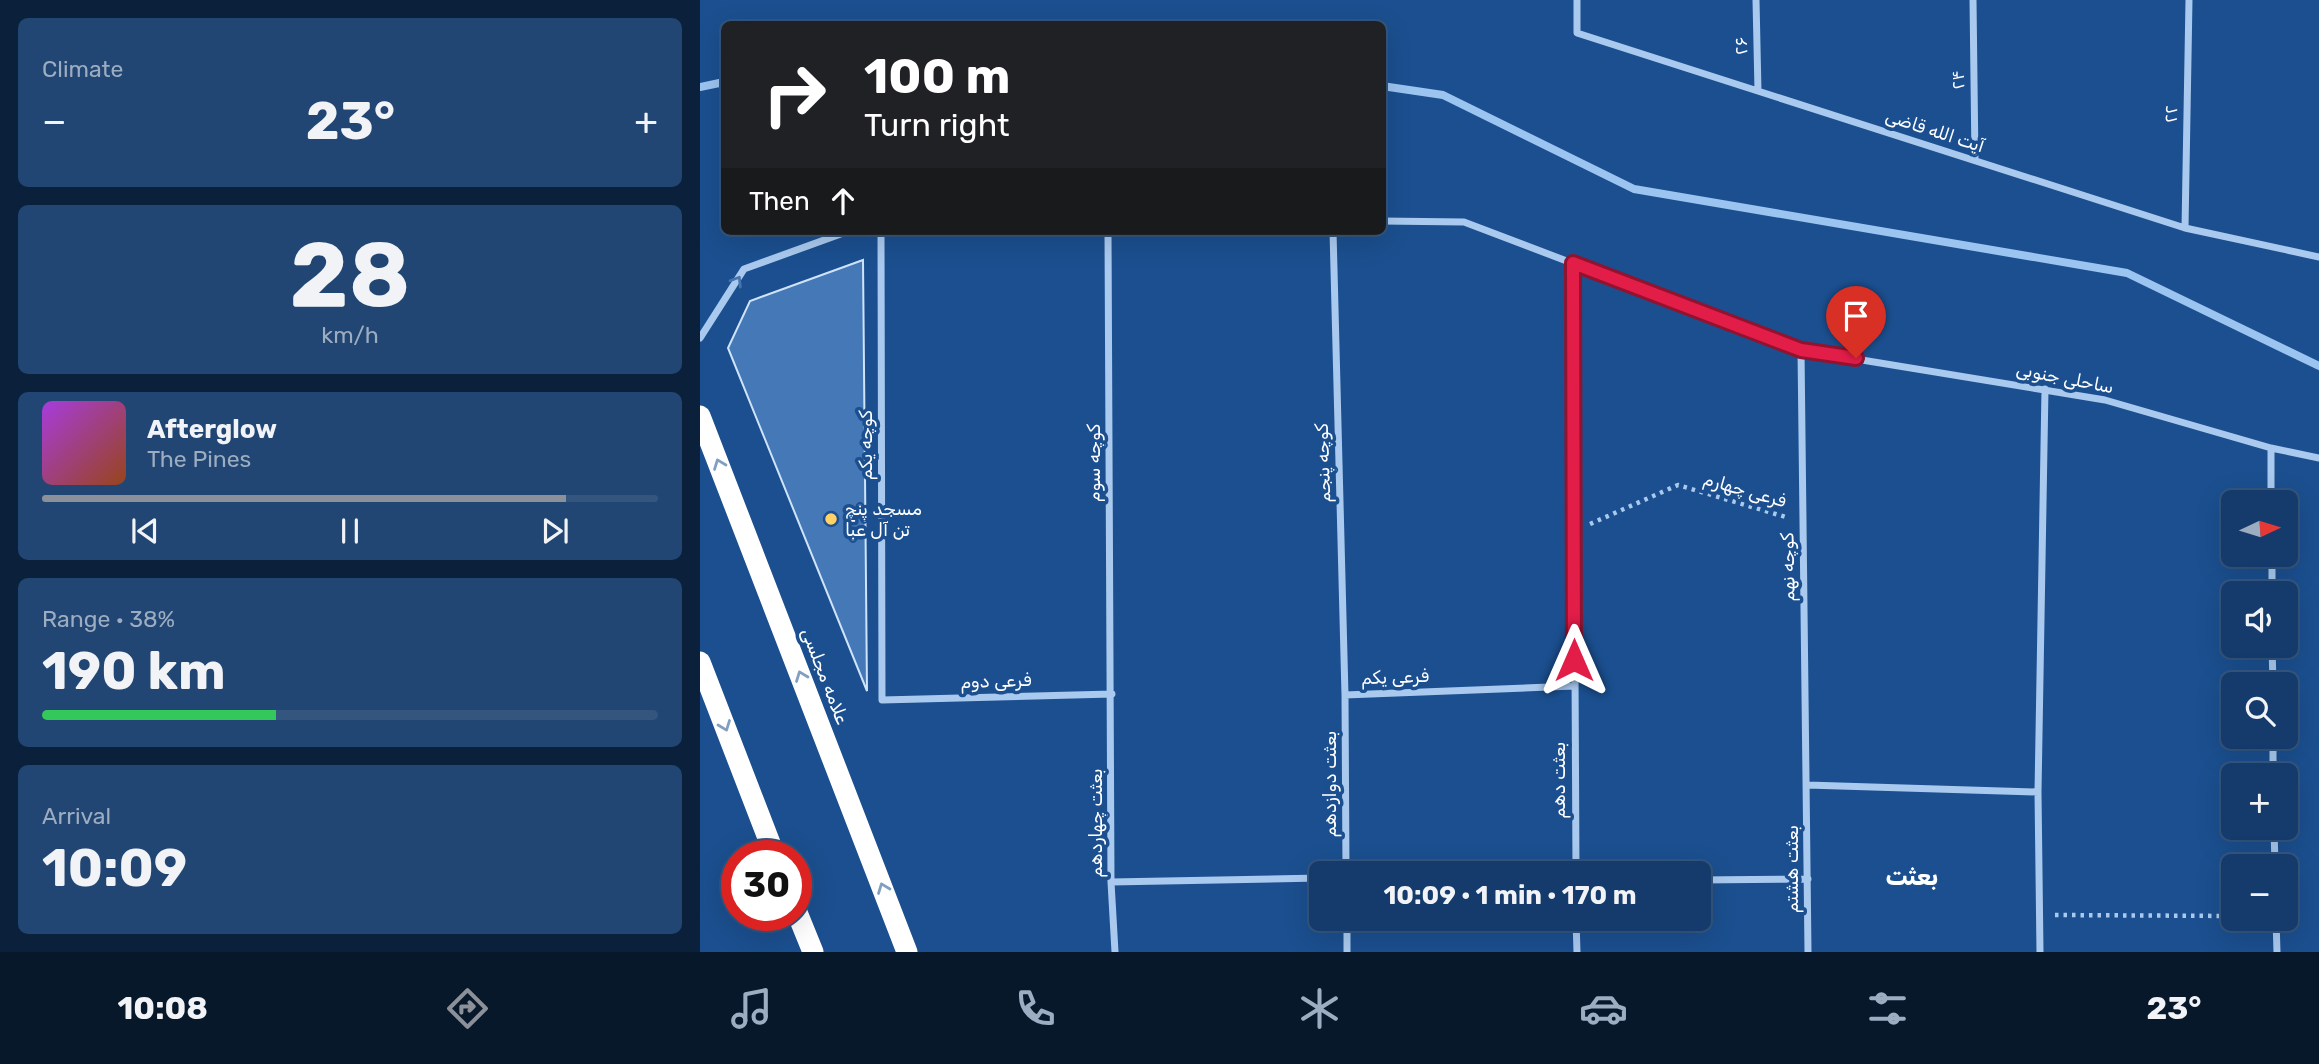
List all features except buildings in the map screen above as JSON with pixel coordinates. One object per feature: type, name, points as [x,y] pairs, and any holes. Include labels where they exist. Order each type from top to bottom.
[{"type":"highway","name":"علامه مجلسی","points":[[700,416],[907,952]]},
{"type":"highway","points":[[700,662],[769,840]]},
{"type":"highway","points":[[804,931],[813,952]]},
{"type":"street","name":"آیت الله قاضی","points":[[1577,0],[1577,33],[2185,228],[2319,257]]},
{"type":"street","name":"۲۶","points":[[1756,0],[1758,91]]},
{"type":"street","name":"۲۴","points":[[1973,0],[1975,160]]},
{"type":"street","name":"۲۲","points":[[2185,228],[2189,0]]},
{"type":"street","name":"ساحلی جنوبی","points":[[1386,221],[1464,222],[1801,350],[2105,400],[2271,448],[2319,458]]},
{"type":"street","points":[[700,338],[744,269],[838,235]]},
{"type":"street","name":"کوچه یکم","points":[[881,235],[882,700]]},
{"type":"street","name":"کوچه سوم","points":[[1108,235],[1112,694]]},
{"type":"street","name":"کوچه پنجم","points":[[1333,235],[1345,695]]},
{"type":"street","name":"بعثت دهم","points":[[1573,263],[1576,861]]},
{"type":"street","name":"کوچه نهم","points":[[1801,350],[1807,785]]},
{"type":"street","points":[[2040,952],[2038,792],[2045,389]]},
{"type":"street","points":[[2271,448],[2271,490]]},
{"type":"street","name":"فرعی یکم","points":[[1345,695],[1574,686]]},
{"type":"street","name":"فرعی دوم","points":[[882,700],[1112,694]]},
{"type":"street","name":"بعثت چهاردهم","points":[[1112,694],[1111,882],[1115,952]]},
{"type":"street","name":"بعثت دوازدهم","points":[[1345,695],[1346,861]]},
{"type":"street","points":[[1807,785],[2038,792]]},
{"type":"street","name":"بعثت هشتم","points":[[1807,785],[1808,952]]},
{"type":"street","points":[[1111,882],[1309,877]]},
{"type":"street","points":[[1711,880],[1808,879]]},
{"type":"street","points":[[1347,931],[1347,952]]},
{"type":"street","points":[[1576,931],[1577,952]]},
{"type":"street","points":[[2276,931],[2277,952]]},
{"type":"path","name":"فرعی چهارم","points":[[1574,531],[1678,485],[1804,522]]},
{"type":"path","points":[[2039,915],[2221,916]]},
{"type":"waterway","points":[[700,87],[721,83]]},
{"type":"waterway","points":[[1386,87],[1443,95],[1634,189],[2127,273],[2319,366]]},
{"type":"place","name":"مسجد پنچ تن آل عبا","points":[[831,519]]},
{"type":"district","name":"بعثت","points":[[1912,877]]},
{"type":"route","points":[[1574,660],[1573,263],[1801,350],[1856,358]]}]
